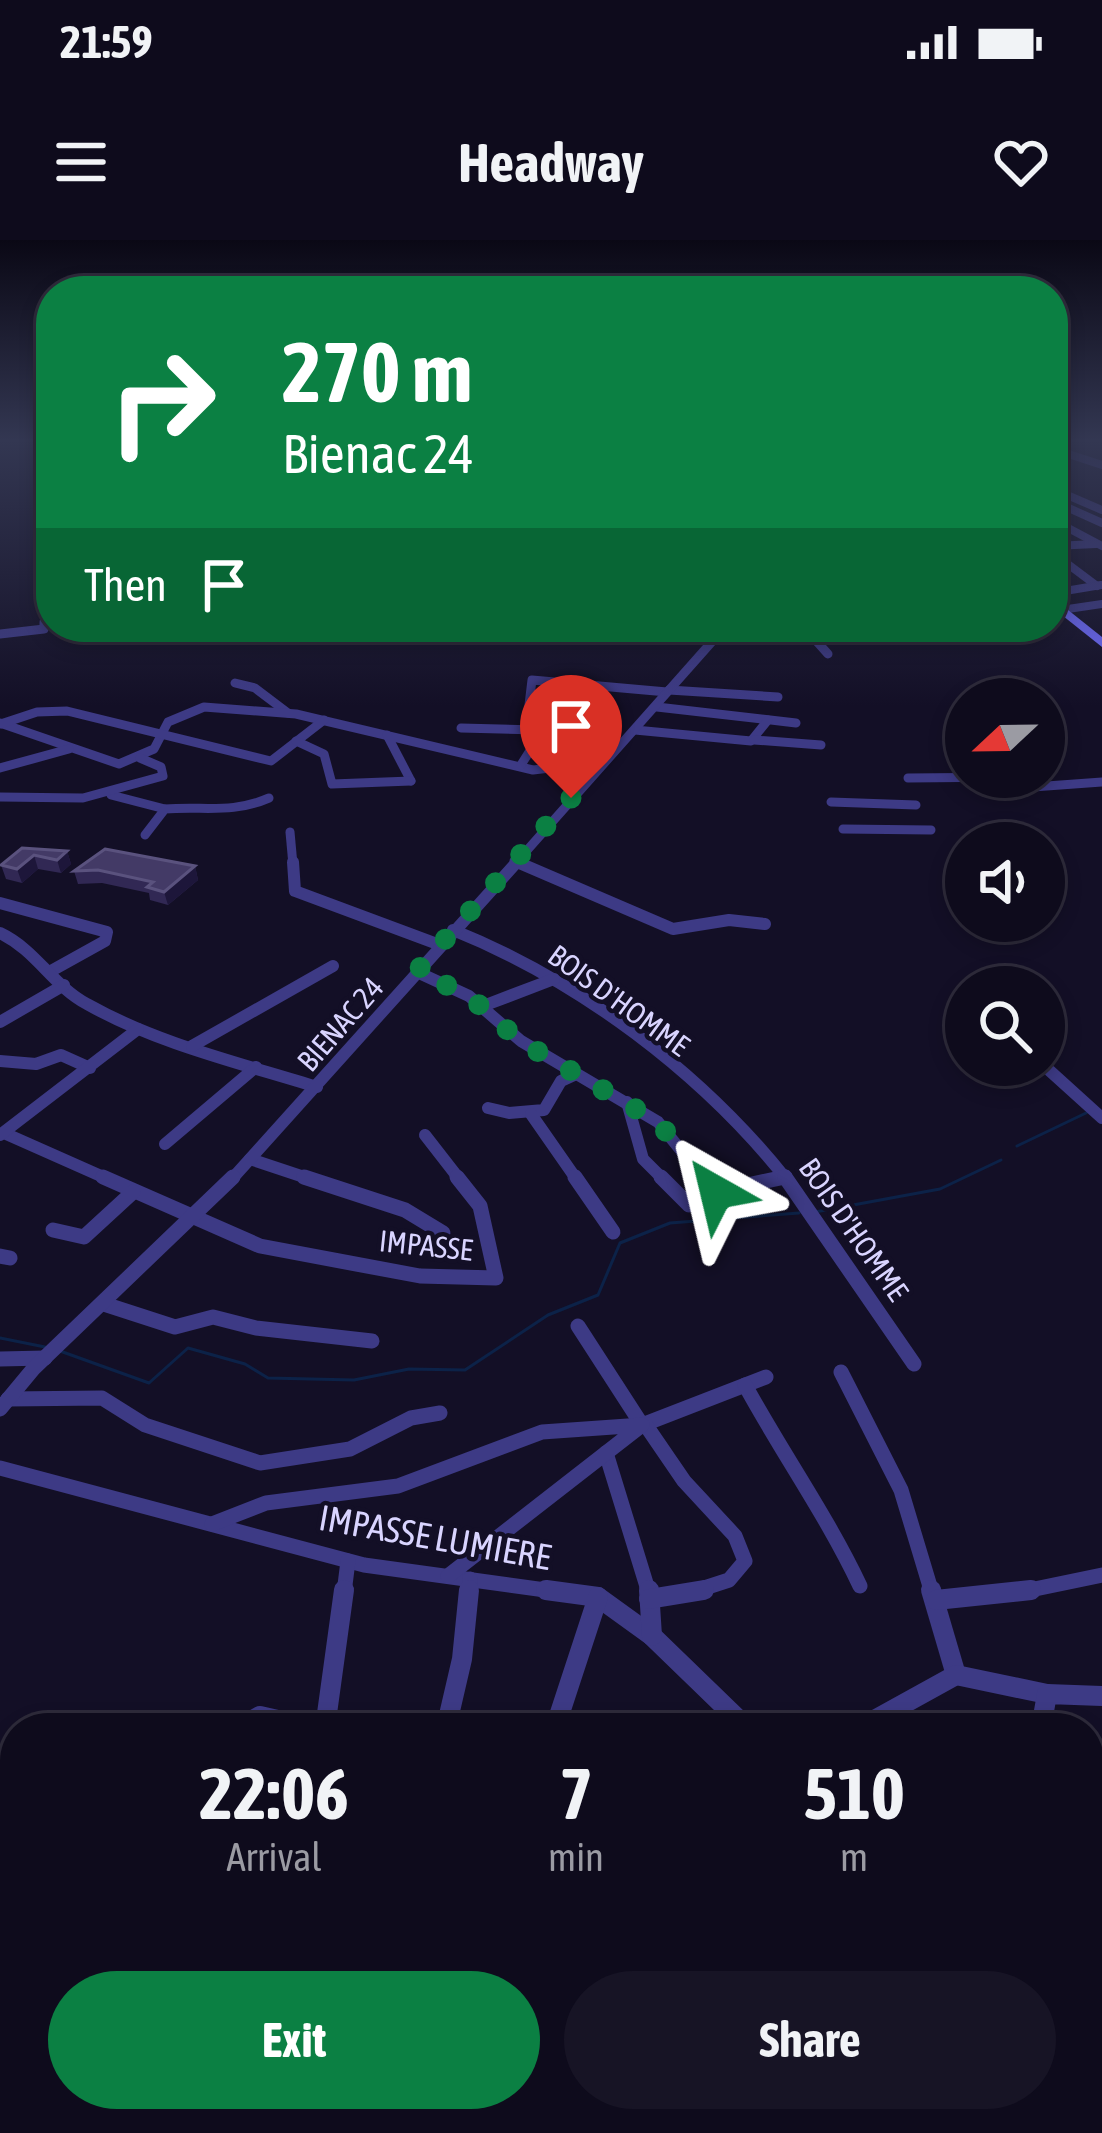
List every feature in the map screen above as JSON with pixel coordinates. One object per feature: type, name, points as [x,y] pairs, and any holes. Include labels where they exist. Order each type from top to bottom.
[{"type":"main road","points":[[1068,615],[1102,644]]},
{"type":"street","points":[[1068,548],[1100,544]]},
{"type":"street","points":[[1068,561],[1100,585]]},
{"type":"street","points":[[1068,590],[1100,585]]},
{"type":"street","points":[[1068,606],[1102,604]]},
{"type":"street","points":[[1087,630],[1102,627]]},
{"type":"street","points":[[0,634],[36,629]]},
{"type":"street","name":"BIENAC 24","points":[[4,1404],[39,1363],[250,1160],[712,642]]},
{"type":"street","points":[[817,642],[828,654]]},
{"type":"street","points":[[520,765],[538,739],[528,713],[532,680],[778,697]]},
{"type":"street","points":[[235,683],[265,693],[289,713]]},
{"type":"street","points":[[0,723],[112,763],[140,758],[162,742],[168,722],[204,706],[289,713],[533,770],[602,762]]},
{"type":"street","points":[[657,707],[796,723]]},
{"type":"street","points":[[0,723],[37,712],[67,711],[271,760],[324,720]]},
{"type":"street","points":[[754,740],[768,720]]},
{"type":"street","points":[[461,728],[538,730]]},
{"type":"street","points":[[635,730],[821,745]]},
{"type":"street","points":[[296,741],[318,746],[327,757],[332,784],[411,781],[387,735]]},
{"type":"street","points":[[0,768],[69,749]]},
{"type":"street","points":[[0,797],[20,802],[111,795],[163,776],[161,767],[140,758]]},
{"type":"street","points":[[908,778],[1018,777],[1034,787],[1102,782]]},
{"type":"street","points":[[111,795],[165,809],[207,806],[236,812],[269,798]]},
{"type":"street","points":[[831,802],[916,805]]},
{"type":"street","points":[[145,835],[165,809]]},
{"type":"street","points":[[843,829],[931,830]]},
{"type":"street","points":[[290,832],[296,891],[440,945]]},
{"type":"street","points":[[514,861],[673,928],[729,920],[765,924]]},
{"type":"street","points":[[0,903],[107,932],[105,941],[51,971]]},
{"type":"street","name":"BOIS D'HOMME","points":[[453,930],[590,1001],[746,1128],[816,1216],[914,1364]]},
{"type":"street","points":[[4,939],[26,944],[79,1001],[138,1029],[316,1087]]},
{"type":"street","points":[[192,1046],[220,1024],[296,994],[333,967]]},
{"type":"street","points":[[417,971],[483,1006],[506,1031],[574,1076],[627,1102],[674,1137],[704,1185],[716,1192],[784,1177]]},
{"type":"street","points":[[483,1006],[554,979]]},
{"type":"street","points":[[0,1022],[64,985]]},
{"type":"street","points":[[138,1029],[2,1134],[194,1218]]},
{"type":"street","points":[[0,1061],[40,1063],[61,1055],[90,1067]]},
{"type":"street","points":[[165,1144],[256,1067]]},
{"type":"street","points":[[488,1108],[531,1114],[544,1110],[561,1081],[574,1076]]},
{"type":"street","points":[[1065,1084],[1102,1118]]},
{"type":"street","points":[[627,1102],[644,1159],[689,1205]]},
{"type":"street","points":[[531,1114],[613,1232]]},
{"type":"street","name":"IMPASSE","points":[[194,1218],[260,1246],[420,1276],[496,1278],[480,1206],[425,1135]]},
{"type":"street","points":[[250,1160],[420,1216],[443,1233]]},
{"type":"street","points":[[53,1230],[84,1237],[134,1192]]},
{"type":"street","points":[[104,1304],[175,1327],[213,1317],[256,1328],[372,1341]]},
{"type":"street","points":[[578,1326],[684,1481],[736,1536],[745,1561],[740,1576],[728,1583],[650,1598]]},
{"type":"street","points":[[3,1357],[39,1363]]},
{"type":"street","points":[[841,1372],[901,1490],[956,1675]]},
{"type":"street","points":[[448,1576],[644,1424],[766,1377]]},
{"type":"street","points":[[745,1384],[803,1491],[836,1535],[860,1586]]},
{"type":"street","points":[[4,1404],[102,1398],[145,1425],[260,1463],[350,1450],[412,1418],[440,1413]]},
{"type":"street","points":[[212,1524],[266,1503],[398,1486],[542,1432],[644,1424]]},
{"type":"street","points":[[606,1453],[648,1575],[652,1636]]},
{"type":"street","name":"IMPASSE LUMIERE","points":[[0,1468],[348,1561],[598,1597],[652,1636],[732,1713]]},
{"type":"street","points":[[327,1713],[348,1561]]},
{"type":"street","points":[[936,1600],[996,1597],[1102,1575]]},
{"type":"street","points":[[449,1713],[462,1659],[470,1580]]},
{"type":"street","points":[[560,1713],[598,1597]]},
{"type":"street","points":[[887,1713],[956,1675],[1048,1694],[1102,1696]]},
{"type":"street","points":[[1044,1713],[1048,1694]]},
{"type":"building","points":[[22,848],[67,851],[57,860],[34,855],[17,869],[1,865]]},
{"type":"building","points":[[105,849],[195,866],[164,892],[147,887],[153,882],[98,870],[74,871]]},
{"type":"waterway","points":[[1017,1146],[1086,1113]]},
{"type":"waterway","points":[[815,1212],[940,1189],[1001,1160]]},
{"type":"waterway","points":[[60,1351],[149,1383],[188,1348],[245,1364],[268,1378],[354,1380],[409,1369],[465,1370],[548,1315],[598,1295],[620,1243],[670,1223],[799,1213]]},
{"type":"waterway","points":[[0,1338],[45,1347]]},
{"type":"route","points":[[571,798],[417,971],[469,996],[520,1041],[658,1122],[674,1137],[704,1185],[716,1192]]}]
